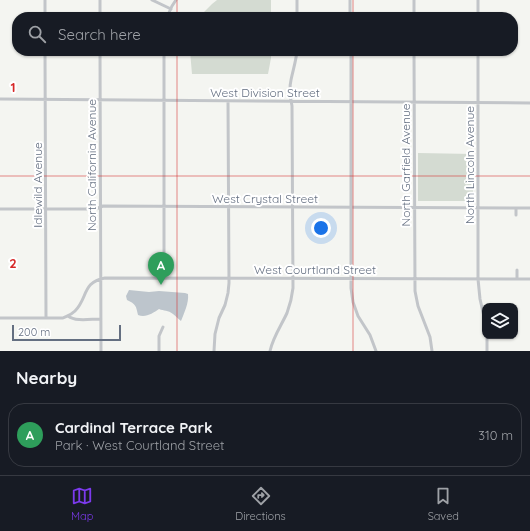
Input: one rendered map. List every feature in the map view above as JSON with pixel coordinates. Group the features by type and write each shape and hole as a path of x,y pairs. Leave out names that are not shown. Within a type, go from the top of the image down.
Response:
{"street":[{"path":"45,0 45,12"},
{"path":"100,0 100,12"},
{"path":"152,0 170,9"},
{"path":"169,12 176,0"},
{"path":"297,0 297,12"},
{"path":"350,0 350,12"},
{"path":"414,0 414,12"},
{"path":"478,0 478,12"},
{"name":"Idlewild Avenue","path":"45,56 46,318"},
{"name":"North California Avenue","path":"100,56 101,351"},
{"path":"164,56 164,277"},
{"path":"270,351 275,334 286,314 292,298 293,207 292,106 290,85 297,56"},
{"path":"350,56 352,295 358,316 370,335 376,351"},
{"name":"North Garfield Avenue","path":"414,56 414,208 416,299 430,337 432,351"},
{"name":"North Lincoln Avenue","path":"478,56 478,279 482,308"},
{"name":"West Division Street","path":"0,99 530,104"},
{"path":"214,351 215,334 228,294 229,278 228,101"},
{"name":"West Crystal Street","path":"0,208 96,209 103,206 530,208"},
{"path":"516,208 516,215"},
{"path":"517,270 517,279"},
{"name":"West Courtland Street","path":"100,278 164,277 530,280"},
{"path":"0,318 63,318 68,316 75,311 89,286 100,278"},
{"path":"68,316 71,318 80,319 100,319"},
{"path":"159,351 160,334 163,327"},
{"path":"487,339 487,351"}],"shaded area":[{"path":"217,0 271,0 271,12 204,12"},
{"path":"190,56 271,56 268,74 192,74"},
{"path":"418,153 473,154 473,201 418,201"},
{"path":"129,290 188,294 187,304 181,321 168,311 159,309 147,315 138,315 135,306 127,300 126,296"}],"place":[{"name":"Cardinal Terrace Park","path":"161,285"}]}
